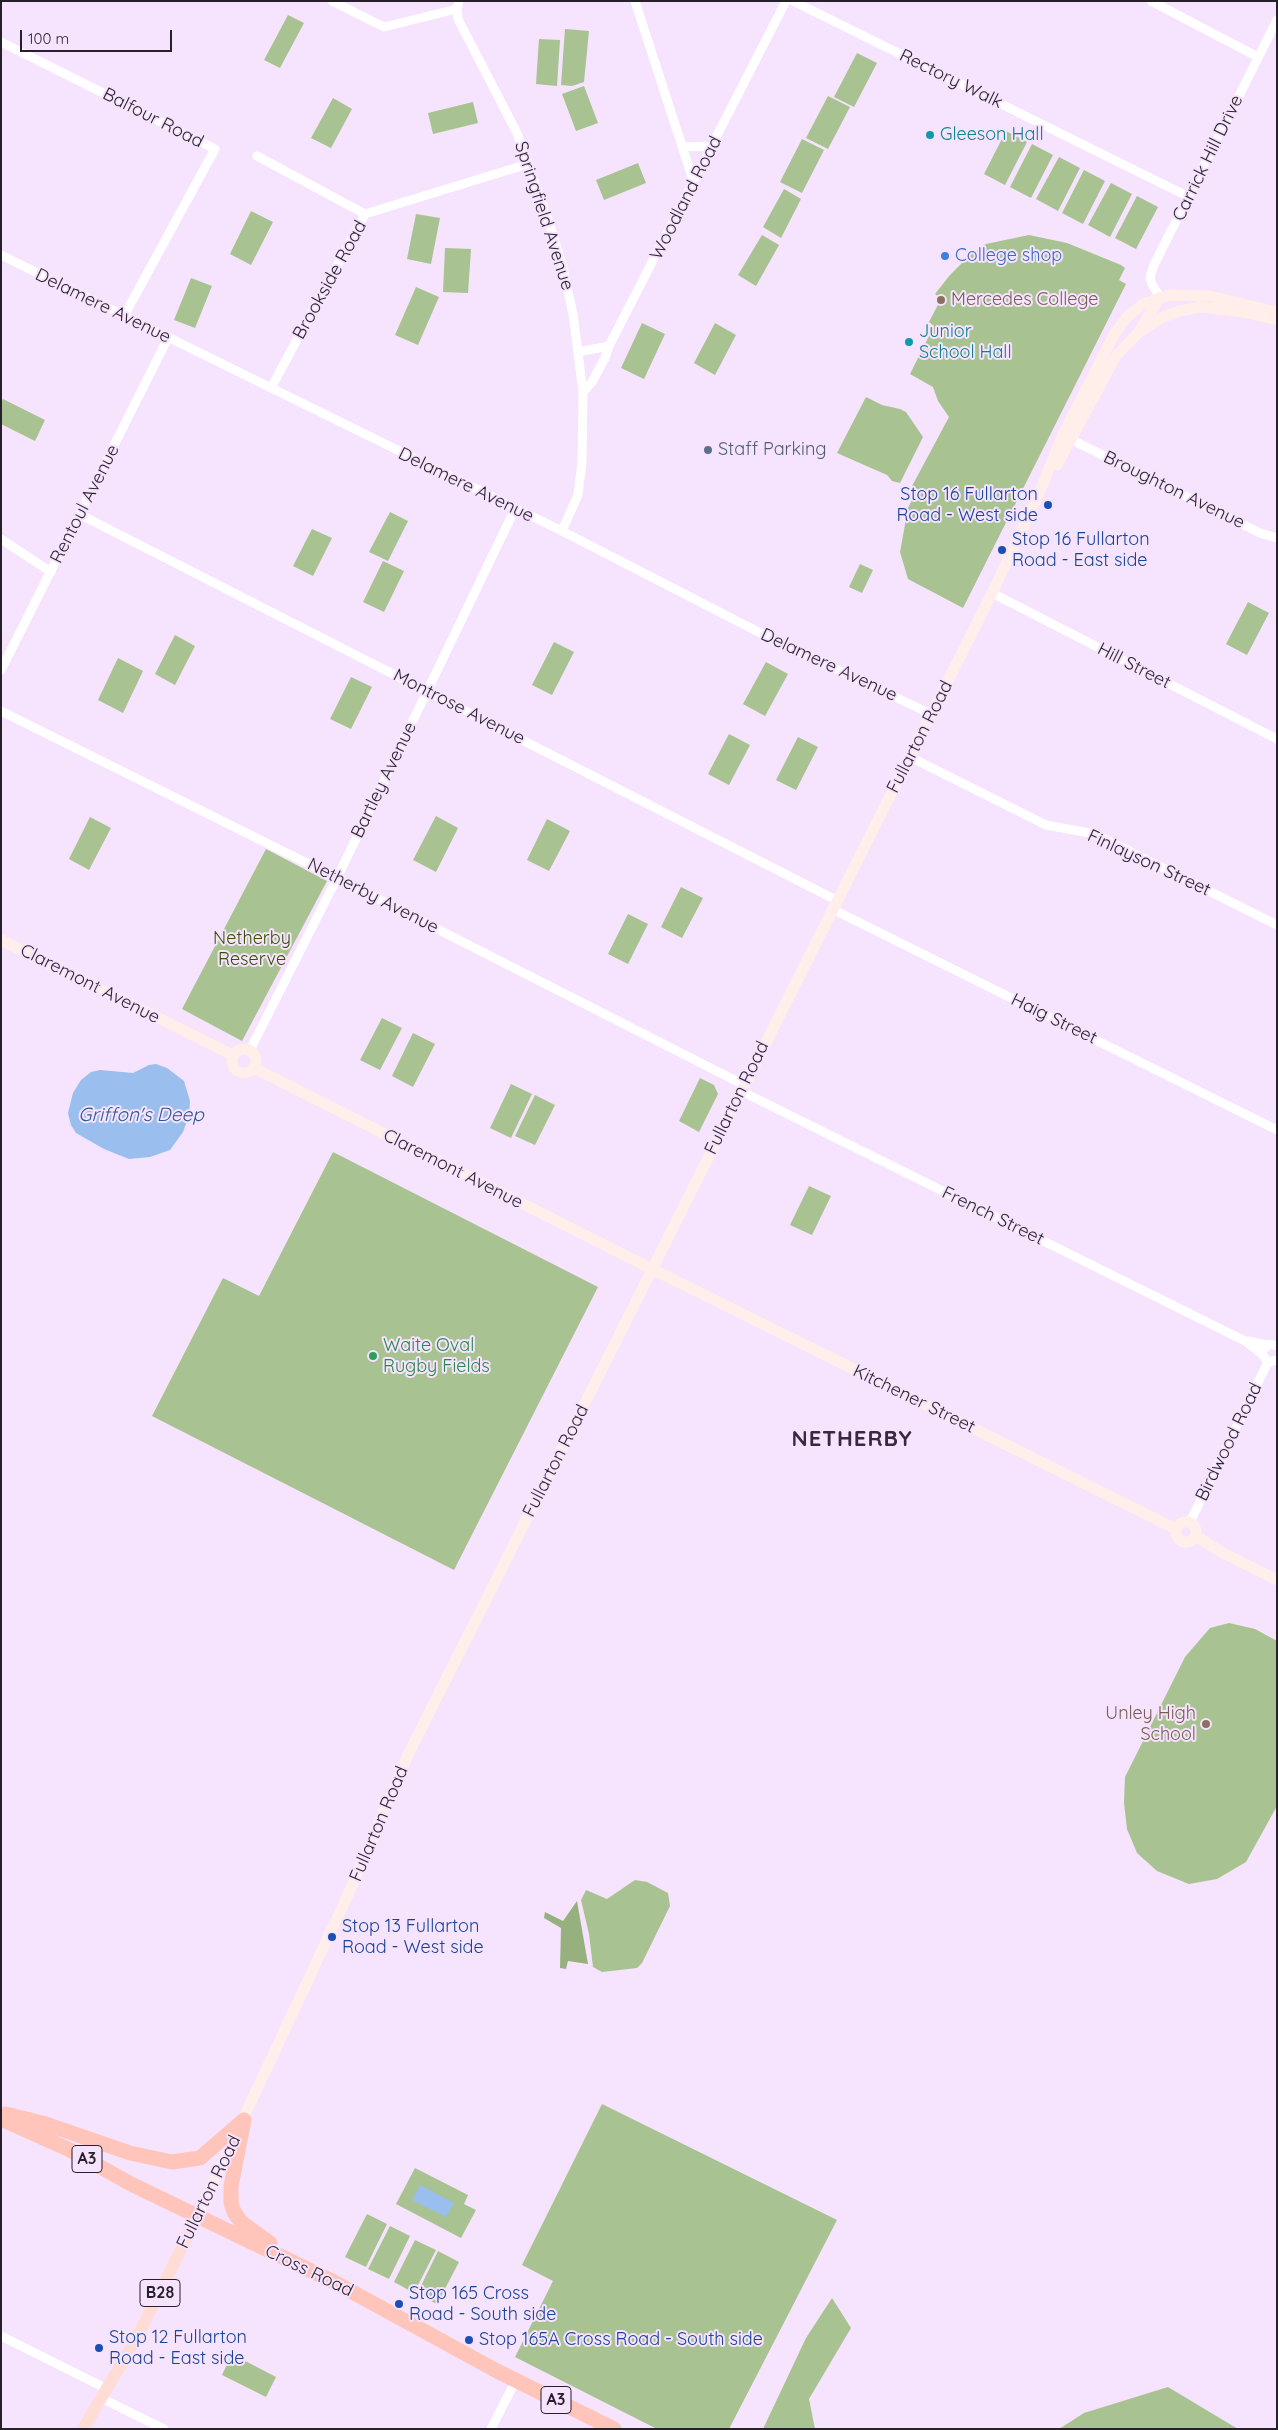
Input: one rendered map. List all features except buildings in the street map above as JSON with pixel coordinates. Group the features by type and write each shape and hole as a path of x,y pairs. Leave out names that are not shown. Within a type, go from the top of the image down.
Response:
{"highway":[{"path":"1,2113 46,2124 130,2153 172,2162 200,2158 244,2120"},
{"name":"Cross Road","path":"1,2120 70,2150 131,2184 334,2282 516,2380 614,2429"},
{"path":"244,2120 231,2186 234,2212 254,2233 334,2282"}],"main road":[{"name":"B28","path":"1160,297 1183,294 1209,296 1277,312"},
{"path":"1139,332 1160,297 1177,303 1201,307"},
{"name":"Fullarton Road","path":"83,2429 136,2339 197,2217 348,1895 408,1755 834,904 992,593 1038,496 1064,434 1114,335 1127,317 1144,304 1160,297"},
{"name":"B28","path":"1139,332 1168,315 1201,307 1243,312 1277,320"},
{"name":"Fullarton Road","path":"1038,496 1072,440 1116,356 1139,332"},
{"name":"Claremont Avenue","path":"1,940 233,1055"},
{"path":"242,1048 250,1050 256,1058 254,1068 248,1073 237,1071 232,1064 233,1055 242,1048"},
{"name":"Claremont Avenue","path":"254,1068 652,1269"},
{"name":"Kitchener Street","path":"652,1269 1176,1529"},
{"path":"1183,1522 1190,1522 1196,1527 1196,1536 1188,1542 1181,1541 1176,1535 1176,1529 1183,1522"},
{"path":"1196,1536 1222,1552 1277,1580"}],"street":[{"path":"332,1 384,27 458,5"},
{"path":"635,1 694,183"},
{"name":"Woodland Road","path":"583,392 592,382 605,358 609,346 786,1"},
{"name":"Rectory Walk","path":"793,1 1189,197"},
{"path":"1151,1 1258,57"},
{"name":"Springfield Avenue","path":"458,5 461,26 517,133 548,219 563,268 583,392 582,462 578,495 562,531"},
{"name":"Carrick Hill Drive","path":"1160,297 1152,284 1151,273 1277,20"},
{"name":"Balfour Road","path":"1,42 215,149 124,316"},
{"path":"682,147 712,146"},
{"path":"257,156 366,214"},
{"name":"Brookside Road","path":"271,388 366,214 528,164"},
{"name":"Delamere Avenue","path":"1,255 562,531 772,639 931,714"},
{"name":"Rentoul Avenue","path":"1,670 81,515 168,338"},
{"path":"578,352 609,346"},
{"name":"Broughton Avenue","path":"1072,440 1260,533 1277,538"},
{"name":"Bartley Avenue","path":"250,1050 337,878 516,510"},
{"name":"Montrose Avenue","path":"81,515 427,691 834,904"},
{"path":"1,539 51,572"},
{"name":"Hill Street","path":"992,593 1277,739"},
{"name":"Netherby Avenue","path":"1,710 337,878 742,1088"},
{"name":"Finlayson Street","path":"910,757 1046,825 1095,834 1277,925"},
{"name":"Haig Street","path":"834,904 1277,1130"},
{"name":"French Street","path":"742,1088 1245,1341 1274,1361"},
{"name":"French Street","path":"1245,1341 1273,1343"},
{"path":"1262,1354 1273,1343"},
{"name":"Birdwood Road","path":"1190,1522 1274,1361"},
{"path":"1,2336 104,2393 164,2429"},
{"path":"491,2429 516,2380"}],"green space":[{"path":"288,15 304,23 280,68 264,60"},
{"path":"565,29 589,31 584,82 572,86 561,85"},
{"path":"539,39 560,40 557,86 536,84"},
{"path":"857,53 877,63 854,107 834,97"},
{"path":"584,86 598,123 576,131 562,94"},
{"path":"828,96 850,107 828,149 806,138"},
{"path":"333,98 352,109 331,148 311,138"},
{"path":"473,102 478,123 433,134 428,113"},
{"path":"1006,131 1027,142 1005,185 984,174"},
{"path":"802,139 824,150 802,193 780,182"},
{"path":"1032,144 1053,155 1031,198 1010,187"},
{"path":"1059,157 1080,168 1058,211 1036,199"},
{"path":"638,163 646,183 604,200 596,180"},
{"path":"1084,170 1105,181 1083,224 1062,213"},
{"path":"1111,183 1132,194 1110,237 1088,225"},
{"path":"784,189 801,199 781,238 763,227"},
{"path":"1137,196 1158,207 1136,249 1115,238"},
{"path":"251,211 273,222 251,265 230,254"},
{"path":"416,214 440,218 431,264 407,259"},
{"path":"762,235 779,245 756,286 738,275"},
{"path":"1029,235 1067,243 1121,265 1125,268 1119,280 1126,284 963,608 908,579 900,552 908,508 913,498 910,496 913,489 911,488 949,417 938,401 933,387 910,374 934,326 929,322 941,299 935,294 950,275 969,256 986,244"},
{"path":"445,248 471,249 468,293 443,292"},
{"path":"191,278 212,286 195,328 174,320"},
{"path":"416,287 439,297 418,345 395,335"},
{"path":"642,323 665,334 644,379 621,368"},
{"path":"715,323 736,335 715,375 694,363"},
{"path":"866,397 882,405 906,412 923,437 900,483 892,481 887,475 837,453"},
{"path":"3,399 45,420 35,441 1,424 1,403"},
{"path":"390,512 408,521 388,561 369,552"},
{"path":"312,529 332,538 313,576 293,566"},
{"path":"383,561 404,571 384,612 363,602"},
{"path":"860,564 873,570 862,593 849,587"},
{"path":"1248,602 1269,613 1247,655 1226,644"},
{"path":"175,635 195,646 175,685 155,674"},
{"path":"554,642 574,652 552,695 532,685"},
{"path":"118,658 143,671 123,713 98,700"},
{"path":"766,662 788,674 765,716 743,704"},
{"path":"351,677 372,687 351,729 330,719"},
{"path":"729,734 750,745 729,785 708,774"},
{"path":"798,737 818,747 796,790 776,780"},
{"path":"436,816 458,828 436,872 413,860"},
{"path":"90,817 111,828 89,870 69,859"},
{"path":"547,819 570,831 549,871 527,860"},
{"name":"Netherby Reserve","path":"266,849 327,881 242,1041 182,1009"},
{"path":"681,887 703,898 682,938 661,927"},
{"path":"628,914 648,924 628,964 608,954"},
{"path":"382,1018 402,1028 380,1070 360,1060"},
{"path":"413,1033 435,1044 413,1087 392,1076"},
{"path":"700,1078 714,1085 718,1094 699,1132 679,1121"},
{"path":"511,1084 532,1094 511,1138 490,1128"},
{"path":"535,1095 555,1105 535,1145 515,1136"},
{"name":"Waite Oval Rugby Fields","path":"333,1152 598,1287 454,1570 152,1416 223,1278 259,1296"},
{"path":"809,1186 831,1196 812,1235 790,1225"},
{"name":"Unley High School","path":"1229,1623 1255,1629 1277,1641 1277,1806 1246,1862 1217,1879 1189,1884 1157,1871 1137,1853 1127,1829 1124,1803 1125,1777 1185,1657 1210,1628"},
{"path":"635,1880 647,1882 668,1893 670,1906 642,1963 637,1968 602,1972 593,1967 589,1934 581,1900 586,1890 607,1899"},
{"path":"577,1901 588,1964 568,1961 566,1969 560,1968 561,1928 544,1918 545,1912 563,1921"},
{"path":"602,2104 837,2220 729,2429 657,2429 515,2357 553,2281 522,2265"},
{"path":"415,2168 468,2195 464,2204 476,2210 461,2238 396,2204"},
{"path":"367,2214 387,2224 366,2267 345,2257"},
{"path":"390,2226 410,2236 389,2279 368,2269"},
{"path":"415,2240 436,2250 414,2293 394,2282"},
{"path":"438,2251 459,2262 437,2304 417,2294"},
{"path":"832,2298 851,2328 809,2399 815,2429 763,2429 806,2338"},
{"path":"232,2354 276,2377 266,2397 222,2375"},
{"path":"1168,2387 1238,2429 1059,2429 1084,2413"}],"water":[{"name":"Griffon's Deep","path":"156,1064 167,1068 184,1081 190,1101 189,1115 183,1132 170,1150 150,1157 129,1159 104,1149 76,1133 71,1125 68,1113 73,1093 81,1080 91,1072 100,1070 133,1073 149,1065"},
{"path":"420,2185 454,2203 446,2217 412,2200"}],"place":[{"name":"Gleeson Hall","path":"930,135"},
{"name":"College shop","path":"945,256"},
{"name":"Mercedes College","path":"941,300"},
{"name":"Junior School Hall","path":"909,342"},
{"name":"Staff Parking","path":"708,450"},
{"name":"Stop 16 Fullarton Road - West side","path":"1048,505"},
{"name":"Stop 16 Fullarton Road - East side","path":"1002,550"},
{"name":"Waite Oval Rugby Fields","path":"373,1356"},
{"name":"Unley High School","path":"1206,1724"},
{"name":"Stop 13 Fullarton Road - West side","path":"332,1937"},
{"name":"Stop 165 Cross Road - South side","path":"399,2304"},
{"name":"Stop 165A Cross Road - South side","path":"469,2340"},
{"name":"Stop 12 Fullarton Road - East side","path":"99,2348"}],"district":[{"name":"NETHERBY","path":"852,1439"}]}
